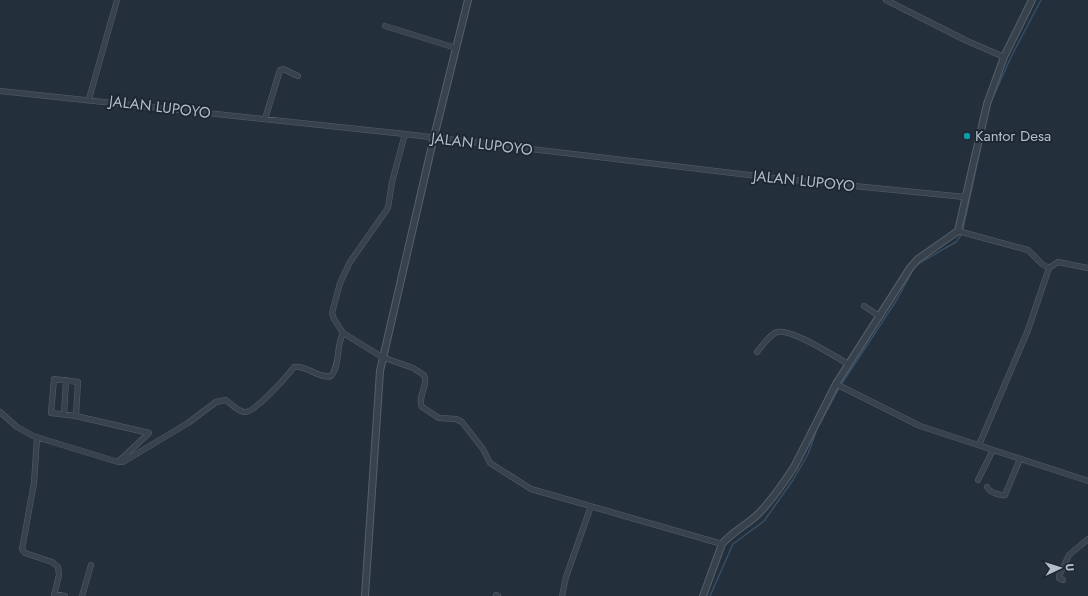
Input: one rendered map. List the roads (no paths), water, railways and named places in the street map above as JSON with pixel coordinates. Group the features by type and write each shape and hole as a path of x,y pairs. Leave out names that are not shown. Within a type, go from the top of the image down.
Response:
{"street":[{"path":"89,99 117,0"},
{"path":"365,596 378,384 382,357 468,0"},
{"path":"886,0 964,40 1004,57"},
{"path":"703,596 722,544 727,538 756,516 786,479 839,385 846,363 877,315 913,264 958,231 987,104 1004,57 1032,0"},
{"path":"385,26 456,48"},
{"path":"265,119 280,70 282,69 298,76"},
{"name":"JALAN LUPOYO","path":"0,91 89,99 406,134 433,141 964,200"},
{"path":"406,134 392,182 388,208 350,262 336,297 333,308 333,317 343,333 382,357 413,368 424,374 426,382 421,400 422,406 439,418 456,419 462,422 483,449 490,463 531,489 722,544"},
{"path":"958,231 1028,250 1042,264 1049,268"},
{"path":"978,444 1028,330 1049,268 1058,262 1088,268"},
{"path":"864,306 877,315"},
{"path":"757,352 774,334 781,332 795,334 846,363"},
{"path":"0,412 17,428 37,438 118,462 129,459 179,429 216,402 226,400 242,412 249,412 282,383 294,367 299,367 322,376 331,376 336,369 338,344 343,333"},
{"path":"76,416 78,382 54,379 51,413 76,416 149,433 118,462"},
{"path":"64,414 66,380"},
{"path":"839,385 920,426 1088,481"},
{"path":"37,438 34,483 22,549 25,553 57,566 59,575 54,595 65,596"},
{"path":"978,480 993,450"},
{"path":"986,487 1002,496 1005,495 1020,459"},
{"path":"562,596 566,577 591,506"},
{"path":"1063,580 1059,578 1059,576 1069,555 1088,539"},
{"path":"82,596 91,565"}],"waterway":[{"path":"989,106 1012,55 1041,0"},
{"path":"963,229 982,141"},
{"path":"916,265 956,242 961,235"},
{"path":"841,385 896,301 914,268"},
{"path":"710,596 733,544 764,521 793,480 808,454 817,429 839,388"}],"place":[{"name":"Kantor Desa","path":"967,136"}]}
